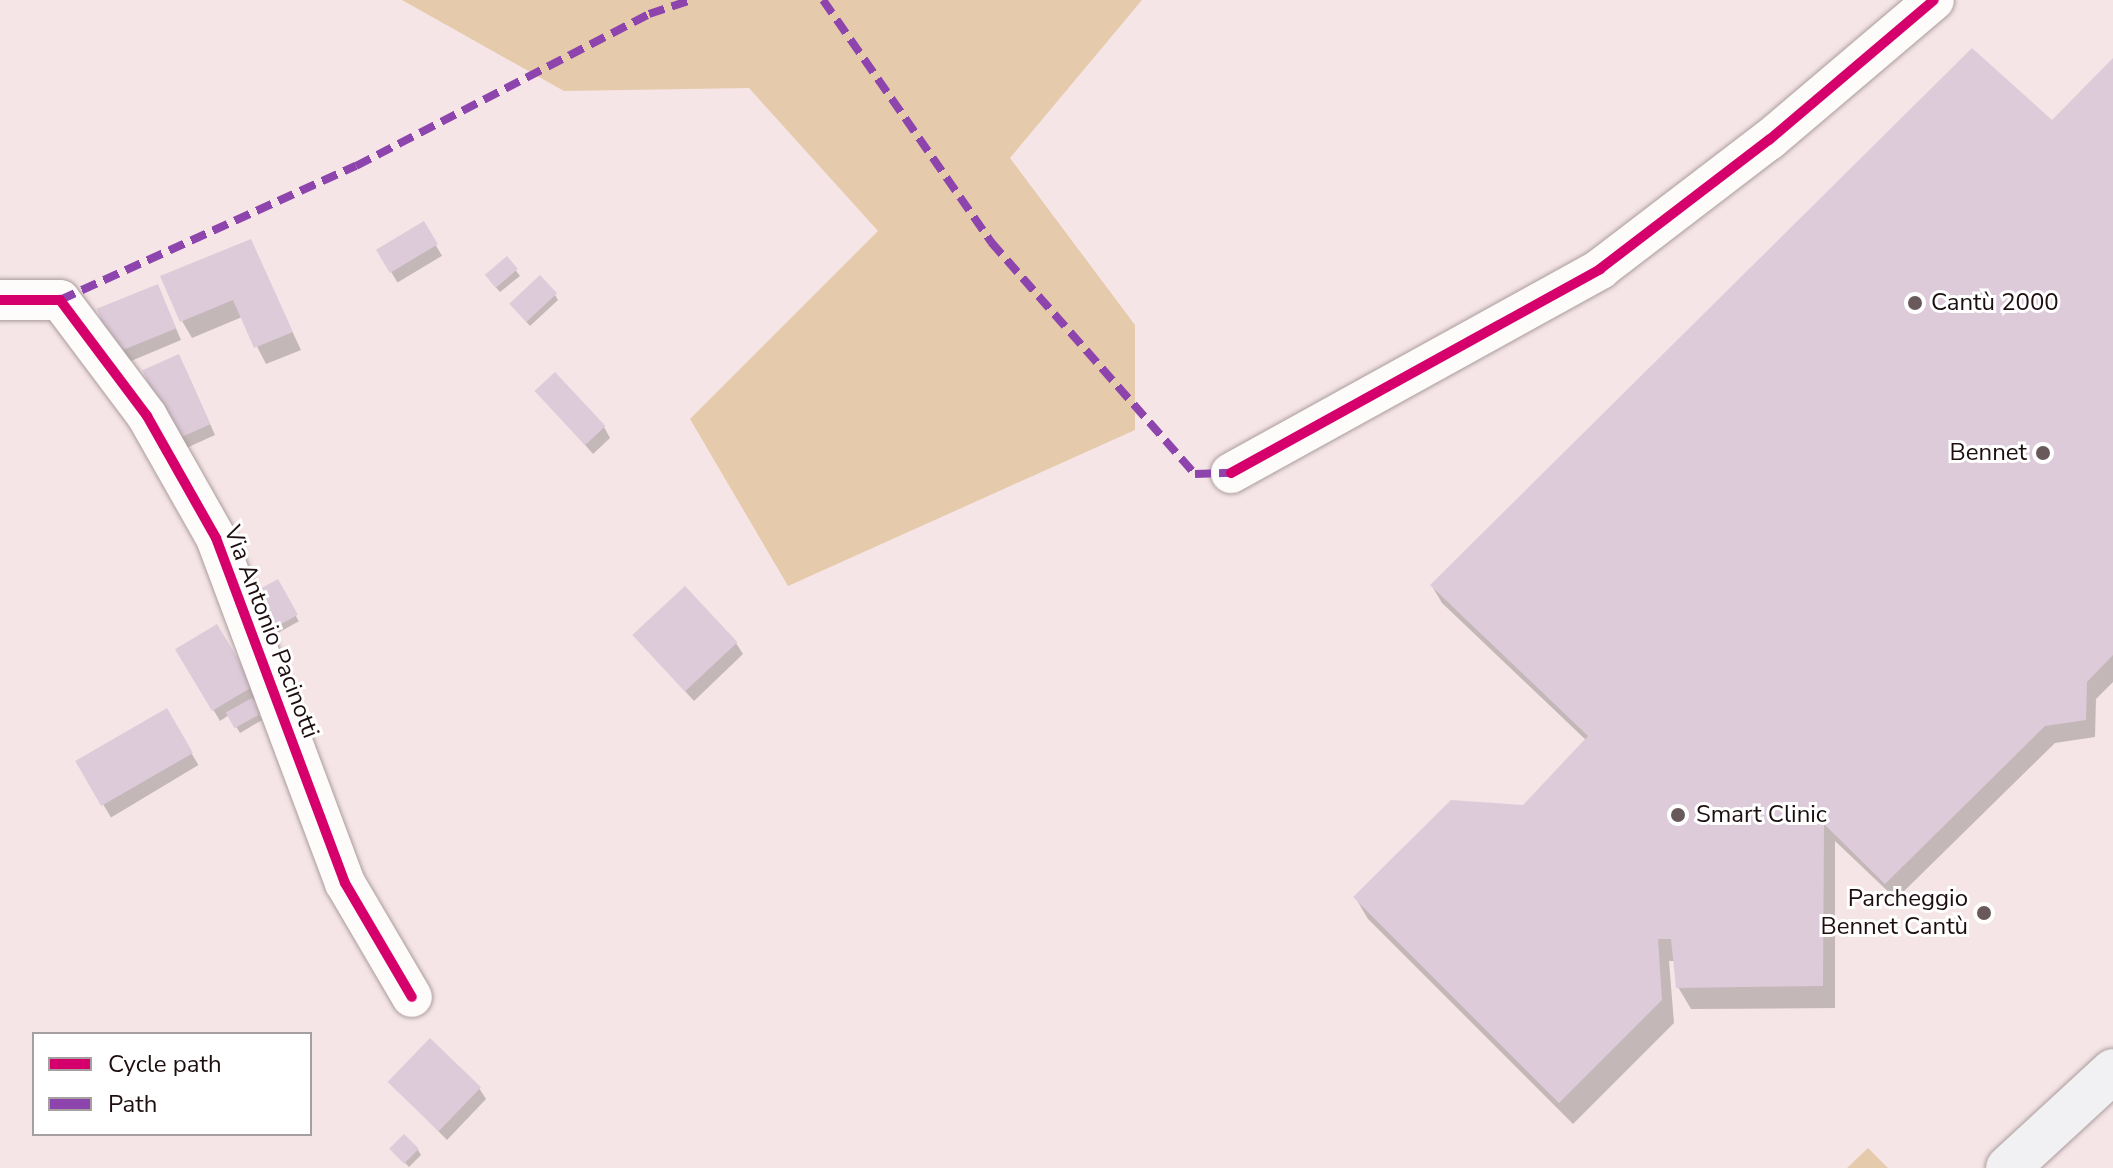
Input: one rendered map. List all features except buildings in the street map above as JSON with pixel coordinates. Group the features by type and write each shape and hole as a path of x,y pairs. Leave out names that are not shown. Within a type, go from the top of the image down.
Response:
{"main road":[{"path":"2008,1168 2113,1071"}],"street":[{"path":"1231,473 1600,269 1769,140 1934,0"},
{"name":"Via Antonio Pacinotti","path":"0,300 60,300 147,416 216,538 345,883 412,997"}],"shaded area":[{"path":"402,0 1142,0 1010,158 1135,325 1135,430 788,586 690,419 878,231 749,88 564,91"},
{"path":"1868,1148 1888,1168 1847,1168"}],"marked path":[{"path":"60,300 356,166 649,14 691,0"},
{"path":"823,0 991,242 1195,474 1231,473"}],"cycle path":[{"path":"1231,473 1600,269 1769,140 1934,0"},
{"path":"0,300 60,300 147,416 216,538 345,883 412,997"}],"place":[{"name":"Cantù 2000","path":"1915,303"},
{"name":"Bennet","path":"2043,453"},
{"name":"Smart Clinic","path":"1678,815"},
{"name":"Parcheggio Bennet Cantù","path":"1984,913"}]}
